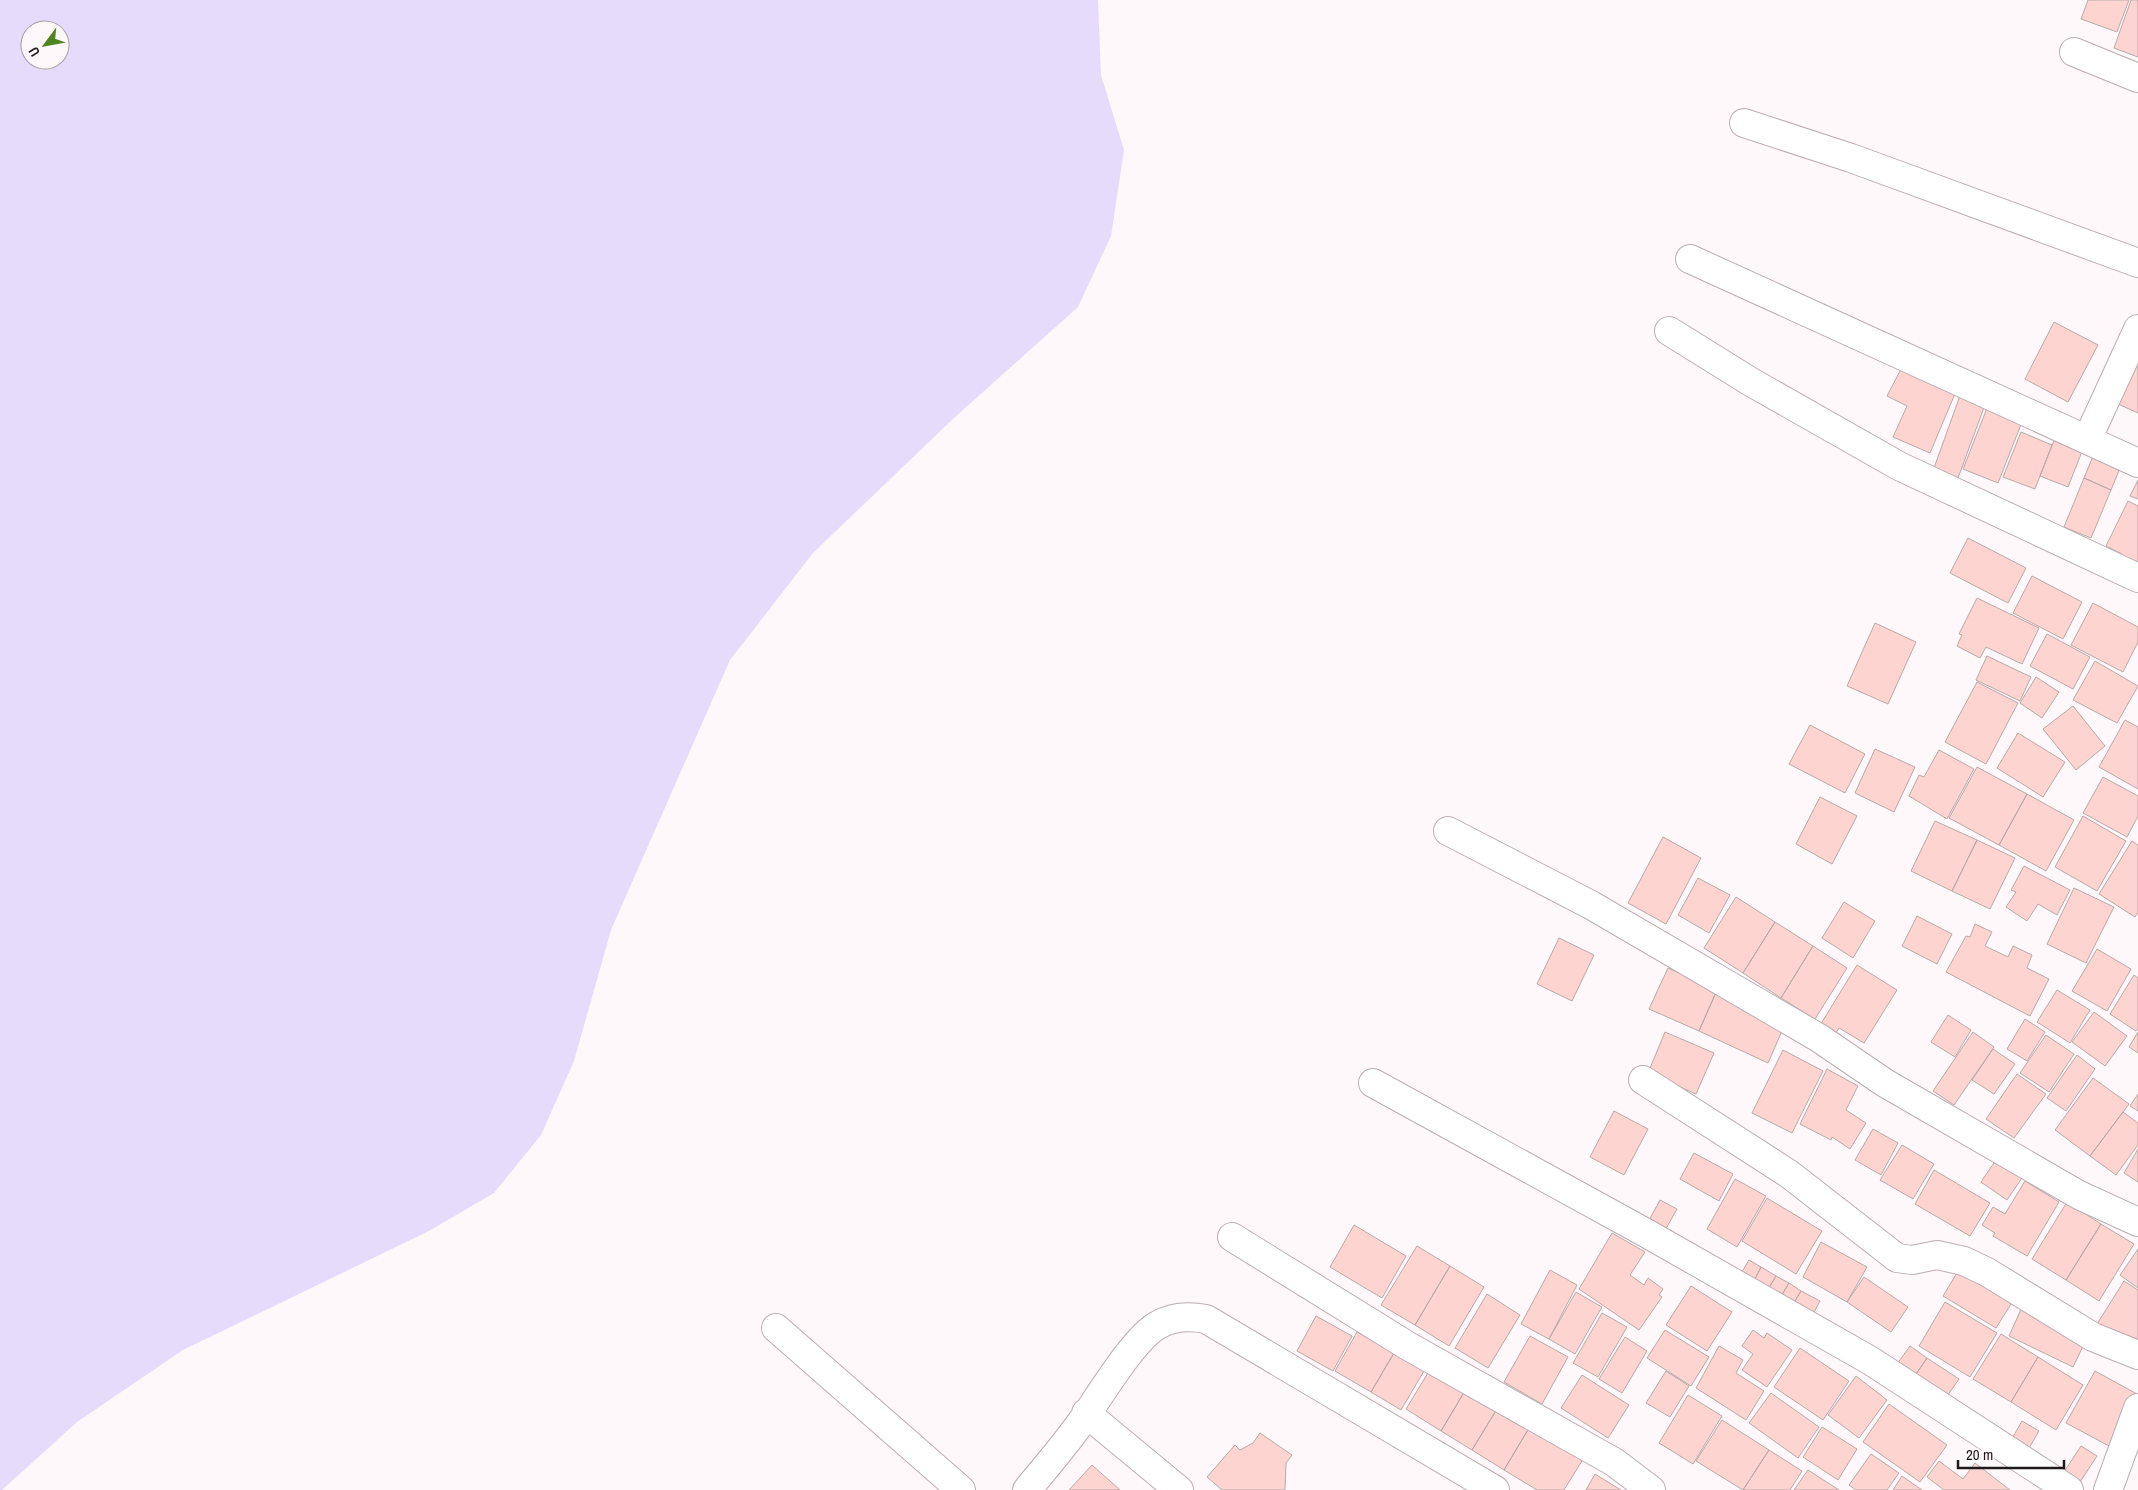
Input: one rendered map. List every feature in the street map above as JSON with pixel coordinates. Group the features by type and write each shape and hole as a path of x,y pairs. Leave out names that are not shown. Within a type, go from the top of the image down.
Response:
{"street":[{"path":"2074,52 2138,78"},
{"path":"1744,123 1851,158 2138,264"},
{"path":"1690,259 2138,463"},
{"path":"2087,440 2138,329"},
{"path":"1669,331 1751,382 1899,466 2138,578"},
{"path":"1448,831 1591,905 1819,1038 1893,1088 2079,1195 2138,1222"},
{"path":"1643,1080 1788,1174 1898,1258 1912,1260 1937,1255 1964,1261 1987,1272 2093,1337 2138,1355"},
{"path":"1373,1083 1646,1233 1871,1361 2069,1490"},
{"path":"1232,1237 1408,1346 1614,1462 1651,1490"},
{"path":"1026,1490 1081,1422 1143,1337 1158,1325 1178,1317 1206,1318 1495,1490"},
{"path":"776,1328 961,1490"},
{"path":"2108,1490 2138,1408"},
{"path":"1086,1413 1179,1490"}],"shaded area":[{"path":"0,0 1098,0 1101,75 1124,150 1111,236 1078,307 954,418 813,553 730,660 611,930 574,1061 541,1135 494,1193 429,1231 183,1350 77,1422 0,1490"}],"building":[{"path":"2088,0 2129,0 2117,32 2081,19"},
{"path":"2131,0 2138,0 2138,57 2114,48"},
{"path":"2054,322 2098,345 2068,402 2025,379"},
{"path":"2138,362 2138,413 2118,404"},
{"path":"1901,369 1957,389 1930,453 1893,437 1907,406 1887,396"},
{"path":"1961,393 1986,402 1958,478 1934,468"},
{"path":"1989,403 2024,417 1998,483 1963,469"},
{"path":"2021,432 2052,445 2035,489 2003,477"},
{"path":"2055,438 2083,449 2068,487 2040,476"},
{"path":"2096,449 2123,461 2111,490 2084,478"},
{"path":"2084,478 2111,490 2091,538 2064,527"},
{"path":"2138,480 2138,499 2130,496"},
{"path":"2128,501 2138,506 2138,567 2118,562 2122,554 2106,546"},
{"path":"1968,538 2026,568 2008,603 1950,573"},
{"path":"2032,576 2082,602 2063,639 2013,613"},
{"path":"1977,598 2039,628 2022,664 1986,647 1980,658 1957,646 1962,635 1959,634"},
{"path":"2093,603 2138,627 2138,642 2123,672 2071,645"},
{"path":"1875,623 1916,642 1888,704 1847,686"},
{"path":"2047,634 2090,657 2073,689 2030,666"},
{"path":"1987,656 2031,677 2020,701 1976,680"},
{"path":"2095,661 2138,686 2117,723 2073,700"},
{"path":"2036,677 2059,692 2042,718 2020,703"},
{"path":"1977,682 2018,703 1986,764 1945,742"},
{"path":"2073,706 2105,746 2076,770 2043,729"},
{"path":"2125,720 2138,727 2138,789 2099,767"},
{"path":"1810,725 1865,754 1845,793 1789,764"},
{"path":"2018,733 2065,762 2043,797 1997,768"},
{"path":"1875,749 1915,767 1894,812 1855,793"},
{"path":"1939,750 1974,769 1947,819 1909,796 1919,775 1924,777"},
{"path":"1977,767 2027,794 1999,845 1949,818"},
{"path":"2103,777 2138,796 2138,816 2127,837 2083,813"},
{"path":"2027,794 2074,820 2046,871 1999,845"},
{"path":"1820,797 1857,816 1832,864 1796,844"},
{"path":"2083,816 2126,841 2097,891 2055,867"},
{"path":"1935,821 1977,840 1952,891 1911,871"},
{"path":"1663,837 1701,858 1666,924 1628,903"},
{"path":"1977,840 2015,858 1990,909 1952,891"},
{"path":"2132,841 2138,845 2138,912 2135,917 2099,894"},
{"path":"2024,866 2070,890 2057,915 2038,904 2027,921 2006,907 2016,892 2011,890"},
{"path":"1698,878 1730,895 1709,933 1678,915"},
{"path":"2074,888 2114,907 2086,963 2047,944"},
{"path":"1736,897 1775,922 1743,973 1704,948"},
{"path":"1844,902 1875,921 1853,958 1822,938"},
{"path":"1917,916 1952,934 1937,964 1902,946"},
{"path":"1775,922 1813,946 1781,998 1743,973"},
{"path":"1975,924 1992,932 1985,946 2008,957 2013,946 2032,955 2027,968 2049,979 2030,1016 1946,972 1966,936 1970,937"},
{"path":"1559,938 1594,955 1572,1001 1537,984"},
{"path":"1813,946 1847,968 1815,1019 1781,998"},
{"path":"2097,949 2131,969 2107,1011 2072,991"},
{"path":"1857,965 1897,990 1864,1043 1839,1028 1834,1036 1819,1027"},
{"path":"1668,968 1717,990 1699,1031 1649,1009"},
{"path":"2134,975 2138,978 2138,1029 2136,1031 2110,1014"},
{"path":"1717,990 1786,1022 1768,1063 1699,1031"},
{"path":"2057,990 2090,1010 2070,1043 2037,1022"},
{"path":"2094,1012 2127,1036 2105,1066 2072,1042"},
{"path":"1948,1015 1971,1030 1955,1057 1931,1042"},
{"path":"2025,1019 2045,1032 2027,1061 2007,1049"},
{"path":"1665,1032 1714,1053 1696,1094 1648,1073"},
{"path":"1973,1032 1994,1047 1954,1105 1933,1091"},
{"path":"2138,1032 2138,1053 2129,1047"},
{"path":"2046,1035 2074,1054 2049,1092 2020,1073"},
{"path":"1993,1049 2015,1064 1994,1094 1972,1080"},
{"path":"1783,1050 1823,1071 1792,1133 1752,1113"},
{"path":"2077,1055 2095,1069 2066,1111 2047,1098"},
{"path":"1827,1069 1858,1086 1846,1110 1866,1123 1850,1149 1832,1137 1831,1140 1800,1124"},
{"path":"2017,1074 2046,1094 2014,1138 1986,1119"},
{"path":"2093,1078 2129,1104 2090,1156 2055,1130"},
{"path":"2138,1094 2138,1111 2130,1106"},
{"path":"1614,1111 1648,1129 1624,1175 1590,1157"},
{"path":"2123,1112 2138,1123 2138,1145 2116,1175 2090,1156"},
{"path":"1873,1129 1898,1143 1881,1175 1855,1160"},
{"path":"1902,1145 1934,1164 1913,1199 1880,1180"},
{"path":"2138,1149 2138,1182 2124,1173"},
{"path":"2002,1151 2028,1169 2007,1200 1981,1182"},
{"path":"1694,1153 1733,1174 1719,1201 1680,1179"},
{"path":"1934,1170 1990,1203 1970,1236 1915,1204"},
{"path":"1735,1179 1766,1196 1737,1247 1707,1229"},
{"path":"2025,1181 2059,1202 2027,1256 1993,1236 1995,1233 1982,1225 1993,1207 2005,1214"},
{"path":"1767,1198 1822,1231 1796,1274 1742,1241"},
{"path":"1660,1200 1677,1209 1663,1234 1647,1224"},
{"path":"2067,1202 2101,1224 2066,1280 2032,1259"},
{"path":"2101,1224 2134,1244 2099,1301 2066,1280"},
{"path":"1354,1225 1406,1256 1382,1298 1330,1267"},
{"path":"1612,1233 1645,1252 1630,1275 1644,1285 1648,1278 1663,1289 1659,1295 1662,1297 1639,1330 1579,1289"},
{"path":"1821,1242 1867,1267 1847,1302 1803,1277"},
{"path":"1417,1246 1450,1266 1415,1325 1381,1305"},
{"path":"2138,1249 2138,1288 2120,1275"},
{"path":"1749,1260 1761,1267 1753,1283 1740,1275"},
{"path":"1963,1263 2016,1296 1996,1328 1943,1296"},
{"path":"1450,1266 1484,1287 1449,1346 1415,1325"},
{"path":"1761,1267 1776,1276 1767,1291 1753,1283"},
{"path":"1550,1270 1577,1285 1549,1339 1521,1324"},
{"path":"1776,1276 1789,1283 1780,1298 1767,1291"},
{"path":"1864,1277 1908,1307 1891,1332 1847,1302"},
{"path":"2124,1281 2138,1290 2138,1351 2097,1324"},
{"path":"1789,1283 1801,1291 1792,1306 1780,1298"},
{"path":"1691,1286 1732,1312 1707,1351 1666,1325"},
{"path":"1801,1291 1820,1301 1811,1318 1792,1306"},
{"path":"1576,1292 1602,1307 1575,1354 1549,1339"},
{"path":"1487,1294 1520,1315 1488,1368 1455,1348"},
{"path":"1945,1302 1997,1333 1970,1377 1919,1346"},
{"path":"2022,1307 2087,1338 2073,1367 2009,1336"},
{"path":"1602,1313 1627,1327 1598,1377 1573,1363"},
{"path":"1316,1316 1352,1336 1333,1371 1297,1351"},
{"path":"1665,1330 1709,1357 1691,1386 1647,1358"},
{"path":"1753,1330 1764,1338 1767,1333 1792,1350 1767,1387 1742,1370 1753,1354 1742,1346"},
{"path":"1357,1332 1394,1353 1371,1392 1335,1371"},
{"path":"2001,1334 2038,1357 2011,1402 1973,1379"},
{"path":"1530,1336 1568,1357 1542,1404 1504,1382"},
{"path":"1625,1337 1647,1351 1622,1393 1599,1379"},
{"path":"1719,1346 1743,1360 1736,1373 1764,1391 1746,1420 1696,1388"},
{"path":"1910,1346 1927,1358 1912,1380 1894,1368"},
{"path":"1800,1348 1849,1381 1823,1420 1774,1387"},
{"path":"1394,1353 1424,1371 1401,1410 1371,1392"},
{"path":"2038,1357 2083,1385 2056,1430 2011,1402"},
{"path":"1927,1358 1959,1379 1943,1402 1912,1380"},
{"path":"1434,1363 1469,1384 1441,1431 1406,1409"},
{"path":"1666,1371 1689,1386 1670,1417 1646,1403"},
{"path":"2095,1371 2137,1394 2109,1446 2066,1423"},
{"path":"1582,1375 1629,1405 1608,1438 1561,1408"},
{"path":"1856,1376 1887,1400 1859,1438 1828,1415"},
{"path":"1469,1384 1500,1404 1472,1450 1441,1431"},
{"path":"1771,1393 1819,1427 1798,1458 1749,1423"},
{"path":"1688,1395 1722,1416 1693,1464 1659,1443"},
{"path":"1500,1404 1532,1423 1504,1470 1472,1450"},
{"path":"1889,1404 1947,1445 1920,1482 1863,1442"},
{"path":"1722,1420 1769,1450 1743,1490 1696,1461"},
{"path":"2022,1421 2039,1431 2026,1453 2010,1442"},
{"path":"1532,1423 1585,1456 1564,1490 1537,1490 1504,1470"},
{"path":"1822,1427 1857,1449 1838,1480 1803,1457"},
{"path":"1260,1433 1292,1455 1286,1463 1285,1490 1222,1490 1207,1477 1235,1445 1240,1450 1253,1443"},
{"path":"2081,1446 2097,1456 2080,1482 2064,1472"},
{"path":"1769,1450 1802,1471 1790,1490 1743,1490"},
{"path":"1871,1454 1899,1473 1887,1490 1856,1490 1849,1485"},
{"path":"1939,1461 1963,1479 1975,1463 2010,1490 1944,1490 1927,1477"},
{"path":"1092,1465 1120,1490 1069,1490"},
{"path":"1808,1470 1839,1490 1794,1490"},
{"path":"1595,1474 1621,1490 1586,1490"},
{"path":"1902,1476 1922,1490 1893,1490"}]}
